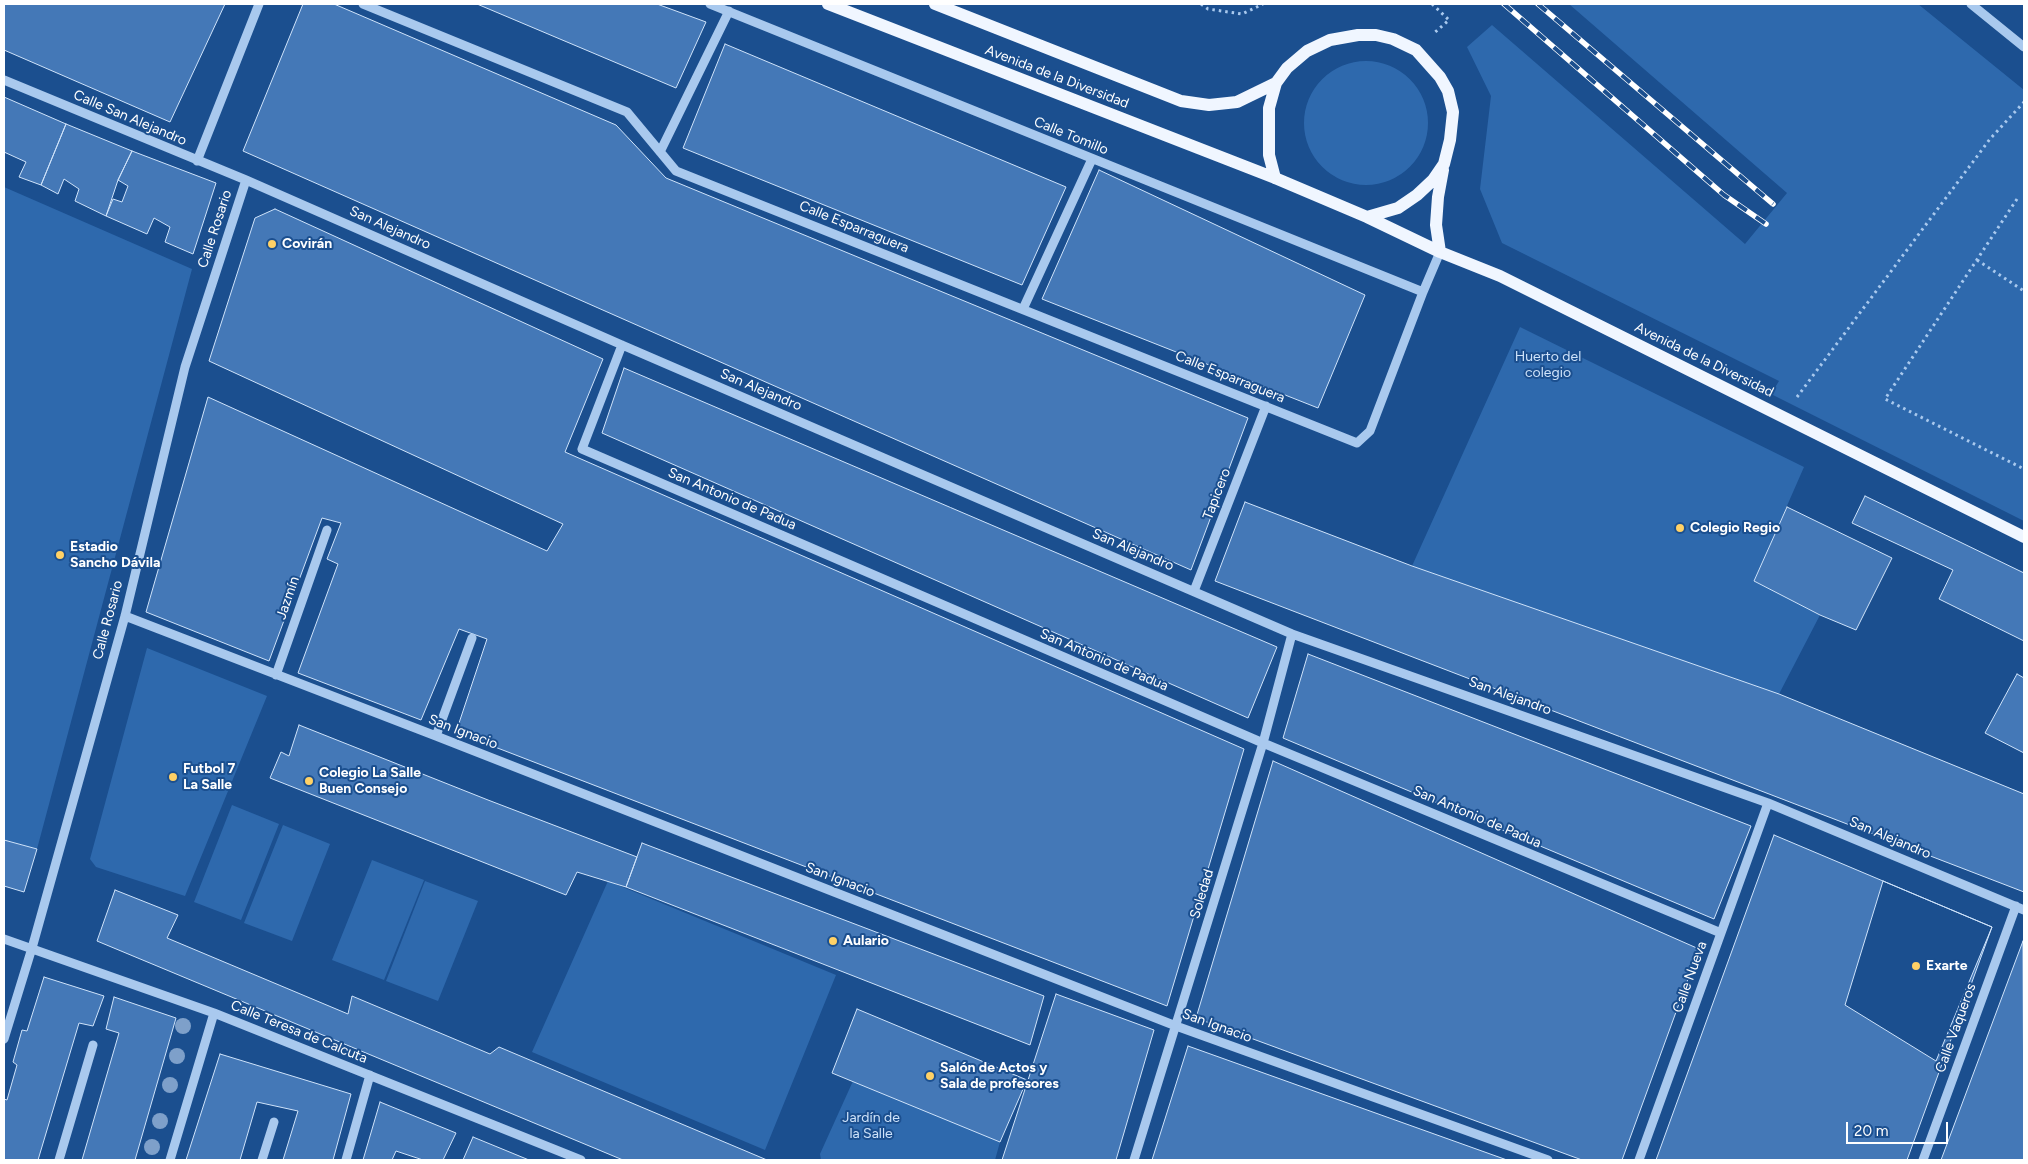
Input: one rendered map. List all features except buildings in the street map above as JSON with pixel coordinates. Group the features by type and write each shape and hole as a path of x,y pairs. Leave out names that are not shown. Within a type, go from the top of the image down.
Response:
{"main road":[{"name":"Avenida de la Diversidad","path":"828,4 1275,178 1367,217 1440,252 1500,276 2024,537"},
{"name":"Avenida de la Diversidad","path":"935,4 1181,101 1209,105 1237,102 1276,83"},
{"name":"Avenida de la Diversidad","path":"1275,178 1269,155 1269,108 1276,83 1287,68 1307,51 1330,40 1358,35 1376,35 1393,39 1416,50 1440,77 1448,91 1453,112 1450,140 1444,164 1433,180 1417,195 1398,208 1367,217"},
{"path":"1440,252 1436,226 1438,198 1444,164"}],"street":[{"path":"197,161 259,4"},
{"name":"Calle Esparraguera","path":"364,4 627,112 676,171 1358,443 1370,431 1423,292"},
{"name":"Calle Tomillo","path":"710,4 1423,292"},
{"path":"1970,4 2024,47"},
{"path":"660,152 729,11"},
{"name":"Calle San Alejandro","path":"4,80 246,180"},
{"path":"1023,309 1092,159"},
{"name":"San Alejandro","path":"246,180 622,345 1292,634 1768,803 2020,908"},
{"name":"Calle Rosario","path":"4,1039 32,948 125,616 185,367 246,180"},
{"path":"1423,292 1440,252"},
{"name":"San Antonio de Padua","path":"622,345 582,449 1263,743 1720,933"},
{"name":"Tapicero","path":"1194,591 1266,406"},
{"name":"Jazmín","path":"276,675 327,530"},
{"name":"San Ignacio","path":"125,616 1176,1026 1548,1160"},
{"name":"Soledad","path":"1134,1160 1263,743 1292,634"},
{"path":"436,736 472,638"},
{"name":"Calle Nueva","path":"1639,1160 1768,803"},
{"name":"Calle Vaqueros","path":"1923,1160 2020,908"},
{"name":"Calle Teresa de Calcuta","path":"4,939 214,1013 581,1160"},
{"path":"170,1160 214,1013"},
{"path":"59,1160 93,1045"},
{"path":"346,1160 370,1075"},
{"path":"262,1160 274,1122"}],"path":[{"path":"1201,4 1208,8 1242,14 1263,4"},
{"path":"1416,50 1449,20 1432,4"},
{"path":"1784,416 1990,139 2024,102"},
{"path":"2017,199 1885,399 2024,469"},
{"path":"1977,260 2024,291"}],"green space":[{"path":"1569,4 1918,4 2024,90 2024,521 1771,394 1779,381 1502,243 1480,189 1491,96 1467,47 1492,25 1745,244 1787,193"},
{"path":"1366,61 1390,66 1401,71 1410,79 1418,88 1423,99 1428,123 1423,147 1418,158 1410,167 1401,175 1390,180 1366,185 1342,180 1331,175 1322,167 1314,158 1309,147 1304,123 1309,99 1314,88 1322,79 1331,71 1342,66"},
{"name":"Estadio Sancho Dávila","path":"4,187 192,269 37,849 4,840"},
{"name":"Colegio Regio","path":"1520,327 1804,467 1754,581 1820,615 1779,694 1412,566"},
{"name":"Futbol 7 La Salle","path":"147,648 267,696 185,896 96,867 90,859"},
{"path":"232,805 279,824 241,920 194,902"},
{"path":"283,825 330,844 292,941 244,923"},
{"path":"372,860 424,880 384,980 332,960"},
{"path":"425,881 478,901 438,1001 386,981"},
{"path":"608,881 836,975 765,1150 532,1052"},
{"name":"Jardín de la Salle","path":"853,1081 1000,1142 995,1160 821,1160 820,1154"}],"railway":[{"path":"1504,4 1724,195 1766,224"},
{"path":"1538,4 1773,204"}],"place":[{"name":"Covirán","path":"272,244"},
{"name":"Colegio Regio","path":"1680,528"},
{"name":"Estadio Sancho Dávila","path":"60,555"},
{"name":"Futbol 7 La Salle","path":"173,777"},
{"name":"Colegio La Salle Buen Consejo","path":"309,781"},
{"name":"Aulario","path":"833,941"},
{"name":"Exarte","path":"1916,966"},
{"name":"Salón de Actos y Sala de profesores","path":"930,1076"}],"park label":[{"name":"Huerto del colegio","path":"1548,366"}]}
